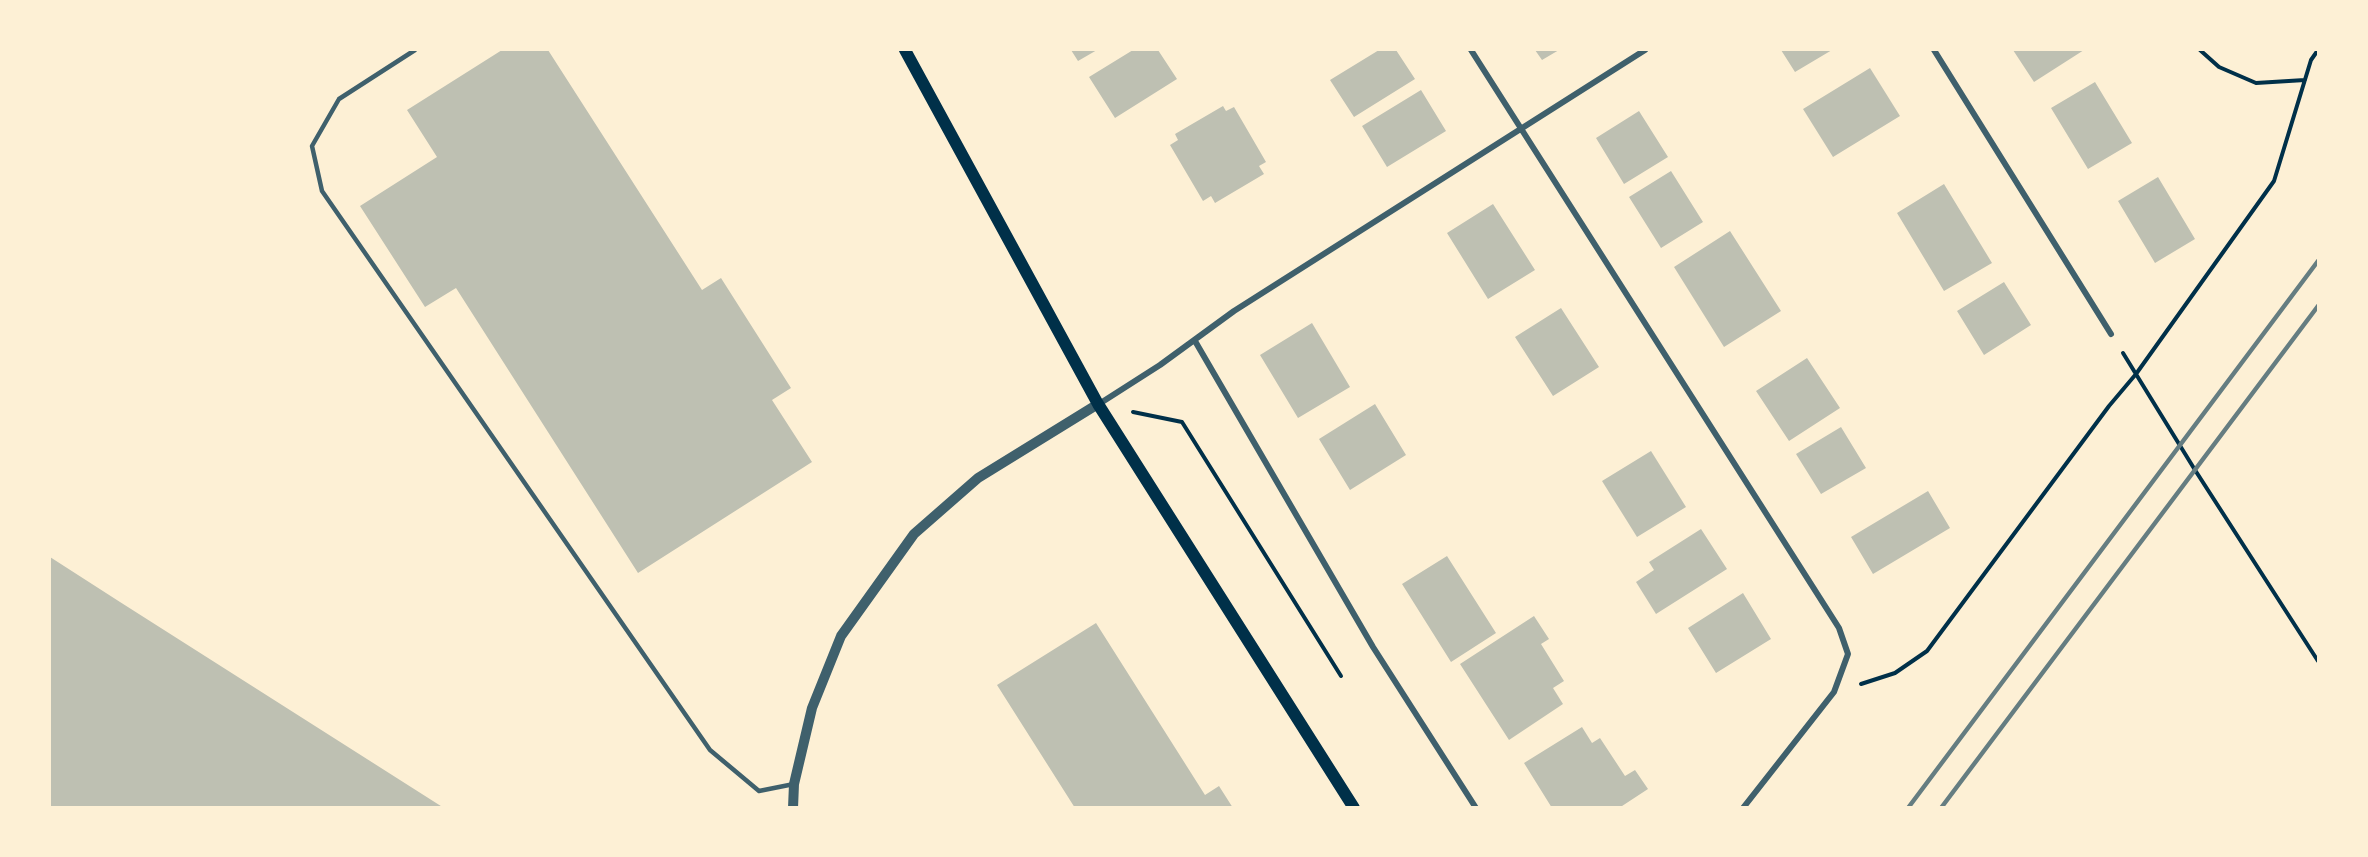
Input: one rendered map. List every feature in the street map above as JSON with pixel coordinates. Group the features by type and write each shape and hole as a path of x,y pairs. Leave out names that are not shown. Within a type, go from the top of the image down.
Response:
{"main road":[{"path":"905,50 1098,404 1354,807"}],"street":[{"path":"1471,50 1839,628 1848,654 1834,692 1743,807"},
{"path":"793,807 794,784 812,708 841,636 915,534 978,478 1160,365 1234,311 1645,50"},
{"path":"1934,50 2111,333"},
{"path":"1195,340 1373,647 1476,807"}],"lane":[{"path":"415,50 339,99 312,146 322,191 710,750 759,791 794,784"}],"path":[{"path":"2200,50 2219,67 2256,83 2305,80"},
{"path":"1834,692 1895,673 1927,651 2109,406 2136,374 2274,181 2311,60 2319,50"},
{"path":"2111,333 2319,661"},
{"path":"1098,404 1182,422 1341,676"}],"building":[{"path":"502,50 548,50 702,290 721,278 791,388 772,400 812,462 638,573 456,288 425,307 360,206 437,157 407,110"},
{"path":"1071,50 1097,50 1078,61"},
{"path":"1133,50 1158,50 1177,79 1115,118 1089,77"},
{"path":"1379,50 1396,50 1415,79 1354,117 1330,80"},
{"path":"1535,50 1559,50 1542,60"},
{"path":"1781,50 1832,50 1795,72"},
{"path":"2013,50 2084,50 2034,82"},
{"path":"1870,68 1900,116 1833,157 1803,109"},
{"path":"2095,82 2132,143 2088,169 2051,108"},
{"path":"1421,90 1446,131 1387,167 1362,126"},
{"path":"1223,106 1226,111 1234,107 1266,162 1259,166 1264,174 1215,203 1211,196 1203,201 1170,145 1178,140 1175,134"},
{"path":"1639,111 1668,157 1624,184 1596,138"},
{"path":"1671,171 1703,222 1661,248 1629,197"},
{"path":"2158,177 2195,239 2155,263 2118,201"},
{"path":"1944,184 1992,263 1944,291 1897,213"},
{"path":"1493,204 1535,270 1488,299 1447,233"},
{"path":"1730,231 1781,311 1724,347 1674,267"},
{"path":"2004,282 2031,325 1984,355 1957,311"},
{"path":"1561,308 1599,367 1553,396 1515,337"},
{"path":"1312,323 1350,387 1298,418 1260,355"},
{"path":"1807,358 1840,408 1789,441 1756,391"},
{"path":"1375,404 1406,455 1350,490 1319,439"},
{"path":"1841,427 1866,468 1821,494 1796,454"},
{"path":"1651,451 1686,507 1637,537 1602,481"},
{"path":"1928,491 1950,528 1873,574 1851,537"},
{"path":"1701,529 1727,569 1656,614 1636,582 1654,570 1649,562"},
{"path":"1447,556 1496,633 1451,662 1402,584"},
{"path":"50,557 120,602 444,808 50,808"},
{"path":"1743,593 1771,639 1716,673 1688,628"},
{"path":"1534,616 1549,639 1541,644 1564,681 1553,688 1563,704 1509,740 1460,664"},
{"path":"1096,623 1205,795 1219,786 1233,808 1075,808 997,685"},
{"path":"1582,727 1592,743 1600,738 1625,776 1635,770 1648,789 1619,808 1552,808 1524,763"}],"railway":[{"path":"1908,808 2318,261"},
{"path":"1941,808 2318,306"}]}
